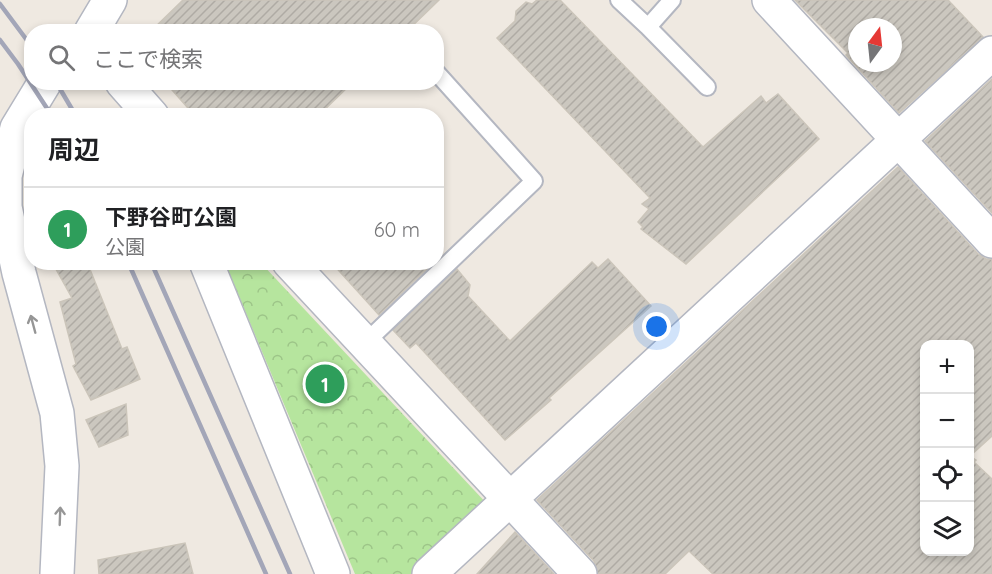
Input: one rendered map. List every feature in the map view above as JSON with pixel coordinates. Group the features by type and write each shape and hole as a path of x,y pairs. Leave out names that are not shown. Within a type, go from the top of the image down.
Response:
{"street":[{"path":"96,24 110,0"},
{"path":"770,0 992,241"},
{"path":"429,574 992,53"},
{"path":"29,108 40,90"},
{"path":"129,90 145,108"},
{"path":"24,116 17,128 5,176 3,208 57,413 62,466 57,574"},
{"path":"209,270 333,574"},
{"path":"297,270 580,574"}],"lane":[{"path":"619,0 707,87"},
{"path":"648,27 672,0"},
{"path":"444,81 534,181 444,267"},
{"path":"365,343 441,270"}],"green space":[{"path":"228,270 268,270 489,506 417,574 355,574"}],"building":[{"path":"183,0 439,0 414,24 158,24"},
{"path":"537,0 560,0 703,147 761,96 766,103 778,94 819,139 686,264 641,229 643,227 638,222 649,209 642,204 650,198 497,38 515,21 516,11 526,2 532,4"},
{"path":"795,0 948,0 983,37 899,113 862,72 902,72 902,18 848,18 848,53"},
{"path":"992,79 992,213 925,141"},
{"path":"172,90 345,90 326,108 188,108"},
{"path":"898,167 978,254 986,259 992,259 992,436 974,452 974,340 920,340 920,556 974,556 974,462 992,479 992,574 713,574 689,551 665,574 598,574 594,561 537,500"},
{"path":"608,259 651,306 505,440 416,343 410,348 393,330 457,269 470,285 468,296 510,341 592,262 598,268"},
{"path":"56,270 90,270 122,349 127,347 140,379 91,400 73,366 76,364 60,302 72,298"},
{"path":"338,270 426,270 379,315"},
{"path":"126,404 128,435 99,447 86,420"},
{"path":"515,532 554,574 477,574"},
{"path":"185,543 193,574 99,574 98,560"}],"railway":[{"path":"0,4 24,36"},
{"path":"0,40 24,73"},
{"path":"35,90 47,108"},
{"path":"61,90 71,108"},
{"path":"132,270 266,574"},
{"path":"155,270 290,574"}],"place":[{"name":"下野谷町公園","path":"325,384"}]}
